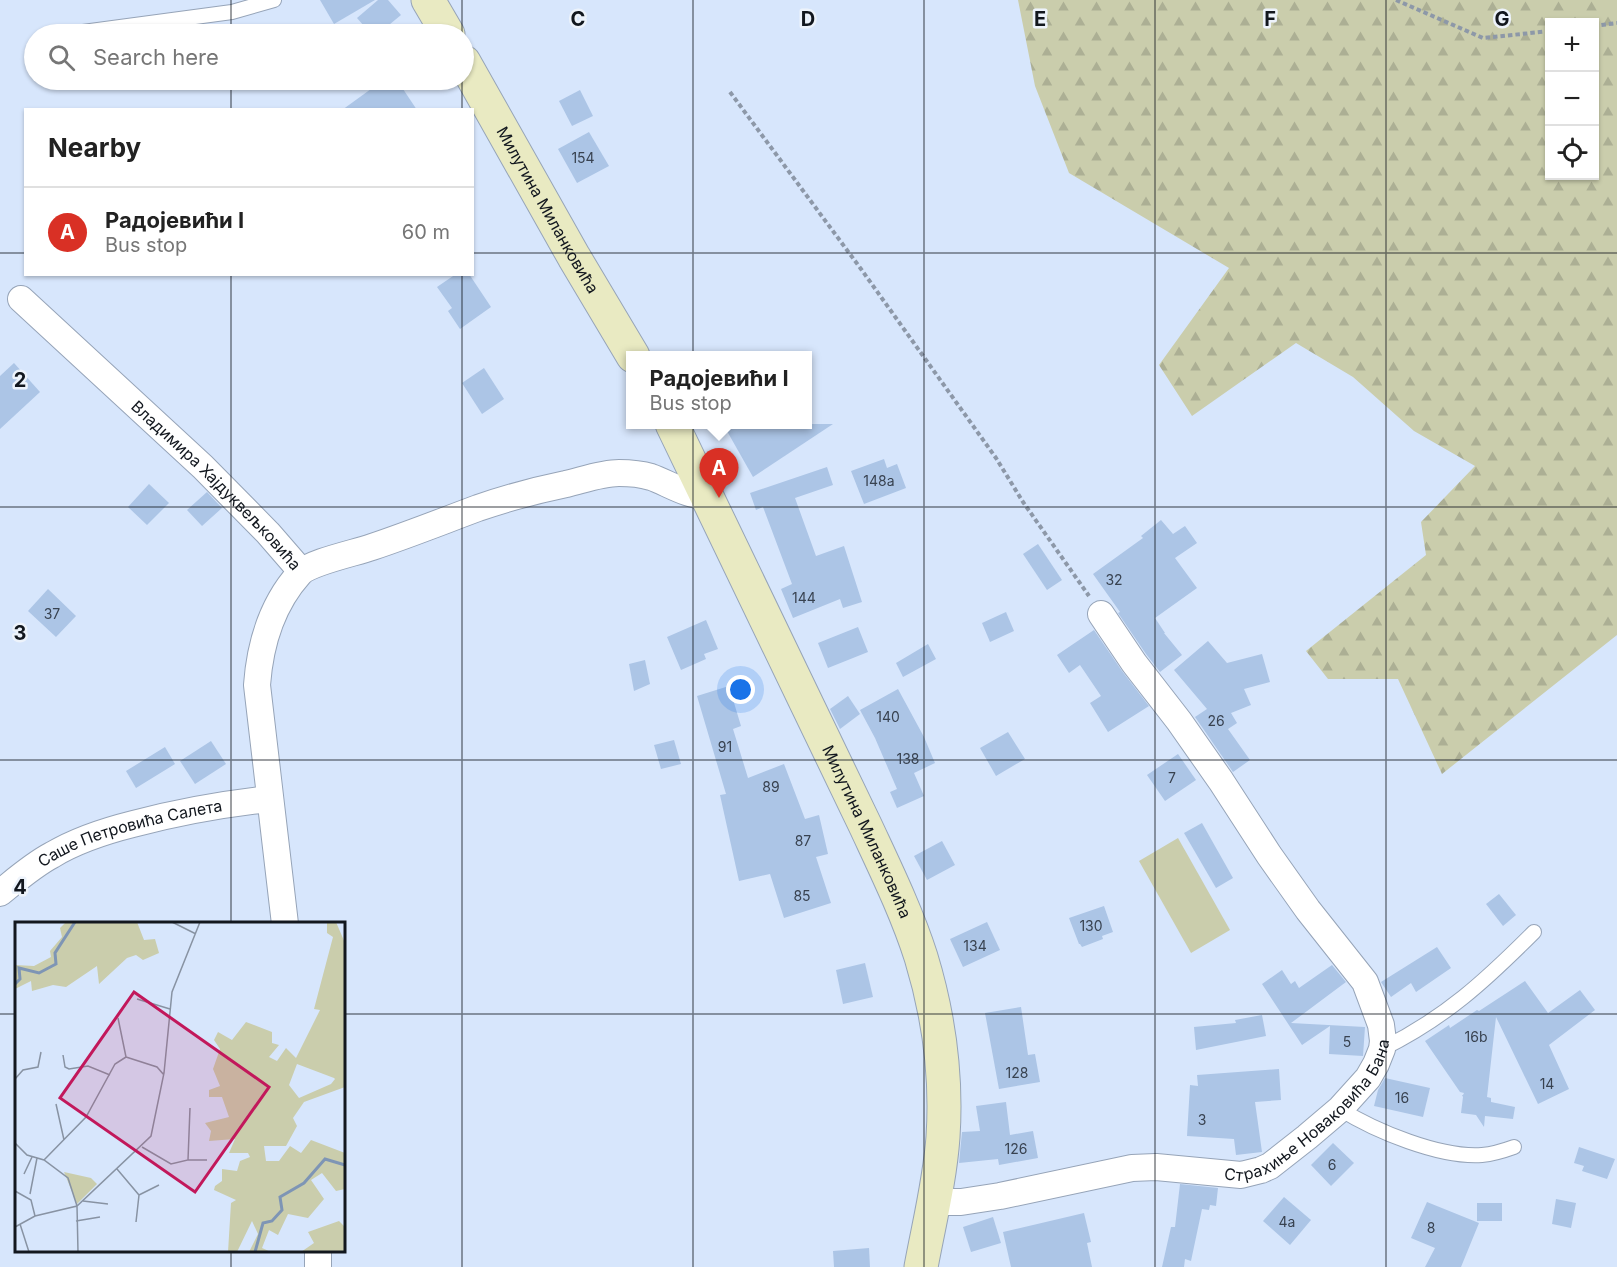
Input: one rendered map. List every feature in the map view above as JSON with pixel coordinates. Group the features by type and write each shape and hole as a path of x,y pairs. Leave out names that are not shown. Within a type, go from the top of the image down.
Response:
{"main road":[{"path":"428,0 442,24"},
{"name":"Милутина Миланковића","path":"474,80 630,351"},
{"name":"Милутина Миланковића","path":"674,429 866,827 921,956 935,1009 944,1080 943,1138 921,1267"}],"street":[{"name":"Владимира Хајдуквељковића","path":"21,299 203,467 268,533 301,571 283,596 267,629 256,685 285,922"},
{"path":"301,571 321,562 374,547 480,507 546,488 611,473 648,477 692,494 706,495"},
{"name":"Страхиње Новаковића Бана","path":"933,1199 961,1202 1142,1167 1229,1175 1252,1173 1270,1166 1340,1110 1368,1078 1382,1049 1381,1025 1365,982 1308,910 1215,772 1134,663 1101,614"},
{"name":"Саше Петровића Салета","path":"0,893 51,855 81,840 153,818 212,806 269,799"}],"lane":[{"path":"143,24 232,12 274,0"},
{"path":"1382,1049 1426,1025 1462,999 1497,969 1534,932"},
{"path":"1340,1110 1385,1132 1447,1152 1483,1155 1514,1147"}],"path":[{"path":"1396,0 1483,38 1545,32"},
{"path":"1599,25 1617,23"},
{"path":"730,92 861,269 996,458 1023,502 1101,614"}],"green space":[{"path":"1018,0 1617,0 1617,635 1442,774 1398,679 1328,679 1306,651 1426,555 1421,522 1475,466 1414,431 1353,377 1296,343 1192,416 1159,365 1229,268 1069,173 1035,86"},
{"path":"1178,838 1230,930 1191,953 1139,861"}],"building":[{"path":"320,0 375,0 334,24"},
{"path":"378,0 388,0 401,15 390,24 362,24 357,18"},
{"path":"370,90 404,90 416,108 345,108"},
{"path":"580,90 593,116 572,126 559,101"},
{"path":"589,132 609,166 577,183 558,149"},
{"path":"453,276 470,276 491,307 460,329 448,311 452,308 437,287"},
{"path":"14,363 40,392 0,429 0,376"},
{"path":"484,368 504,399 482,414 462,383"},
{"path":"812,424 833,424 753,477 726,429 812,429"},
{"path":"884,459 887,468 897,464 906,488 864,504 851,471"},
{"path":"827,467 833,485 795,498 816,556 844,546 862,602 843,608 840,599 793,618 781,589 792,584 763,507 756,510 750,493"},
{"path":"149,484 169,503 147,525 128,507"},
{"path":"207,492 222,508 202,526 187,510"},
{"path":"1161,520 1173,534 1185,526 1197,543 1175,558 1197,588 1155,618 1182,655 1160,672 1093,574 1143,538 1141,536"},
{"path":"1038,544 1062,580 1047,590 1023,554"},
{"path":"48,589 76,616 56,637 28,611"},
{"path":"1006,612 1014,631 990,642 982,623"},
{"path":"706,620 718,649 704,654 706,659 681,670 667,637"},
{"path":"858,627 868,652 828,668 818,643"},
{"path":"1094,630 1149,706 1108,732 1090,703 1101,696 1080,665 1069,673 1057,655"},
{"path":"1208,641 1227,663 1262,654 1270,682 1244,689 1251,705 1231,713 1237,723 1228,729 1250,760 1233,772 1195,717 1207,709 1174,670"},
{"path":"928,644 936,659 903,677 896,663"},
{"path":"645,660 650,684 634,691 629,664"},
{"path":"729,686 741,726 733,729 748,778 784,764 805,819 819,815 828,854 816,857 831,903 784,918 770,874 739,881 720,795 726,794 697,696"},
{"path":"898,689 935,763 914,773 924,796 897,808 890,792 897,789 860,710"},
{"path":"848,696 860,714 840,729 830,709"},
{"path":"1008,732 1025,759 996,776 980,748"},
{"path":"674,740 681,764 661,769 654,745"},
{"path":"211,741 226,764 195,784 180,761"},
{"path":"165,747 175,764 136,788 126,771"},
{"path":"1178,754 1196,780 1165,801 1147,775"},
{"path":"1202,823 1233,878 1216,888 1184,833"},
{"path":"942,841 955,865 927,880 914,856"},
{"path":"1499,894 1516,915 1503,926 1486,904"},
{"path":"1104,906 1113,932 1102,936 1103,939 1082,947 1069,918"},
{"path":"987,922 1000,950 963,967 950,939"},
{"path":"1437,947 1451,968 1416,992 1411,983 1391,997 1381,982"},
{"path":"865,963 873,997 843,1004 836,970"},
{"path":"1332,965 1346,982 1291,1023 1365,1027 1363,1056 1329,1054 1330,1026 1302,1045 1262,984 1282,970 1291,984 1295,981 1299,988"},
{"path":"1525,981 1548,1013 1580,990 1595,1010 1549,1045 1569,1089 1538,1104 1496,1017 1487,1097 1491,1098 1491,1102 1515,1107 1513,1119 1485,1116 1484,1127 1476,1115 1461,1113 1464,1093 1460,1092 1425,1041 1449,1025 1450,1028 1477,1010 1479,1011"},
{"path":"1021,1007 1028,1055 1035,1054 1040,1082 999,1089 985,1013"},
{"path":"1262,1015 1266,1036 1196,1050 1194,1027 1236,1023 1235,1020"},
{"path":"1279,1069 1281,1100 1255,1102 1262,1152 1236,1155 1234,1139 1187,1136 1190,1085 1198,1086 1197,1075"},
{"path":"1385,1078 1430,1088 1423,1117 1374,1106 1378,1090"},
{"path":"1006,1102 1010,1135 1033,1131 1038,1158 999,1165 998,1159 959,1163 962,1132 980,1131 976,1106"},
{"path":"1333,1143 1354,1163 1331,1186 1311,1165"},
{"path":"1579,1147 1615,1159 1607,1179 1582,1171 1584,1166 1574,1163"},
{"path":"1180,1184 1218,1188 1216,1206 1210,1205 1209,1210 1202,1209 1191,1261 1185,1259 1184,1267 1162,1267 1171,1227 1175,1227"},
{"path":"1284,1197 1311,1220 1290,1245 1263,1221"},
{"path":"1556,1199 1576,1203 1571,1228 1552,1224"},
{"path":"1427,1202 1479,1223 1461,1267 1425,1267 1435,1248 1411,1238"},
{"path":"1477,1203 1502,1203 1502,1221 1477,1221"},
{"path":"1084,1213 1091,1242 1087,1243 1092,1267 1011,1267 1003,1232"},
{"path":"993,1217 1001,1243 971,1252 963,1227"},
{"path":"869,1248 870,1267 834,1267 833,1251"}],"place":[{"name":"Радојевићи I","path":"719,498"}]}
